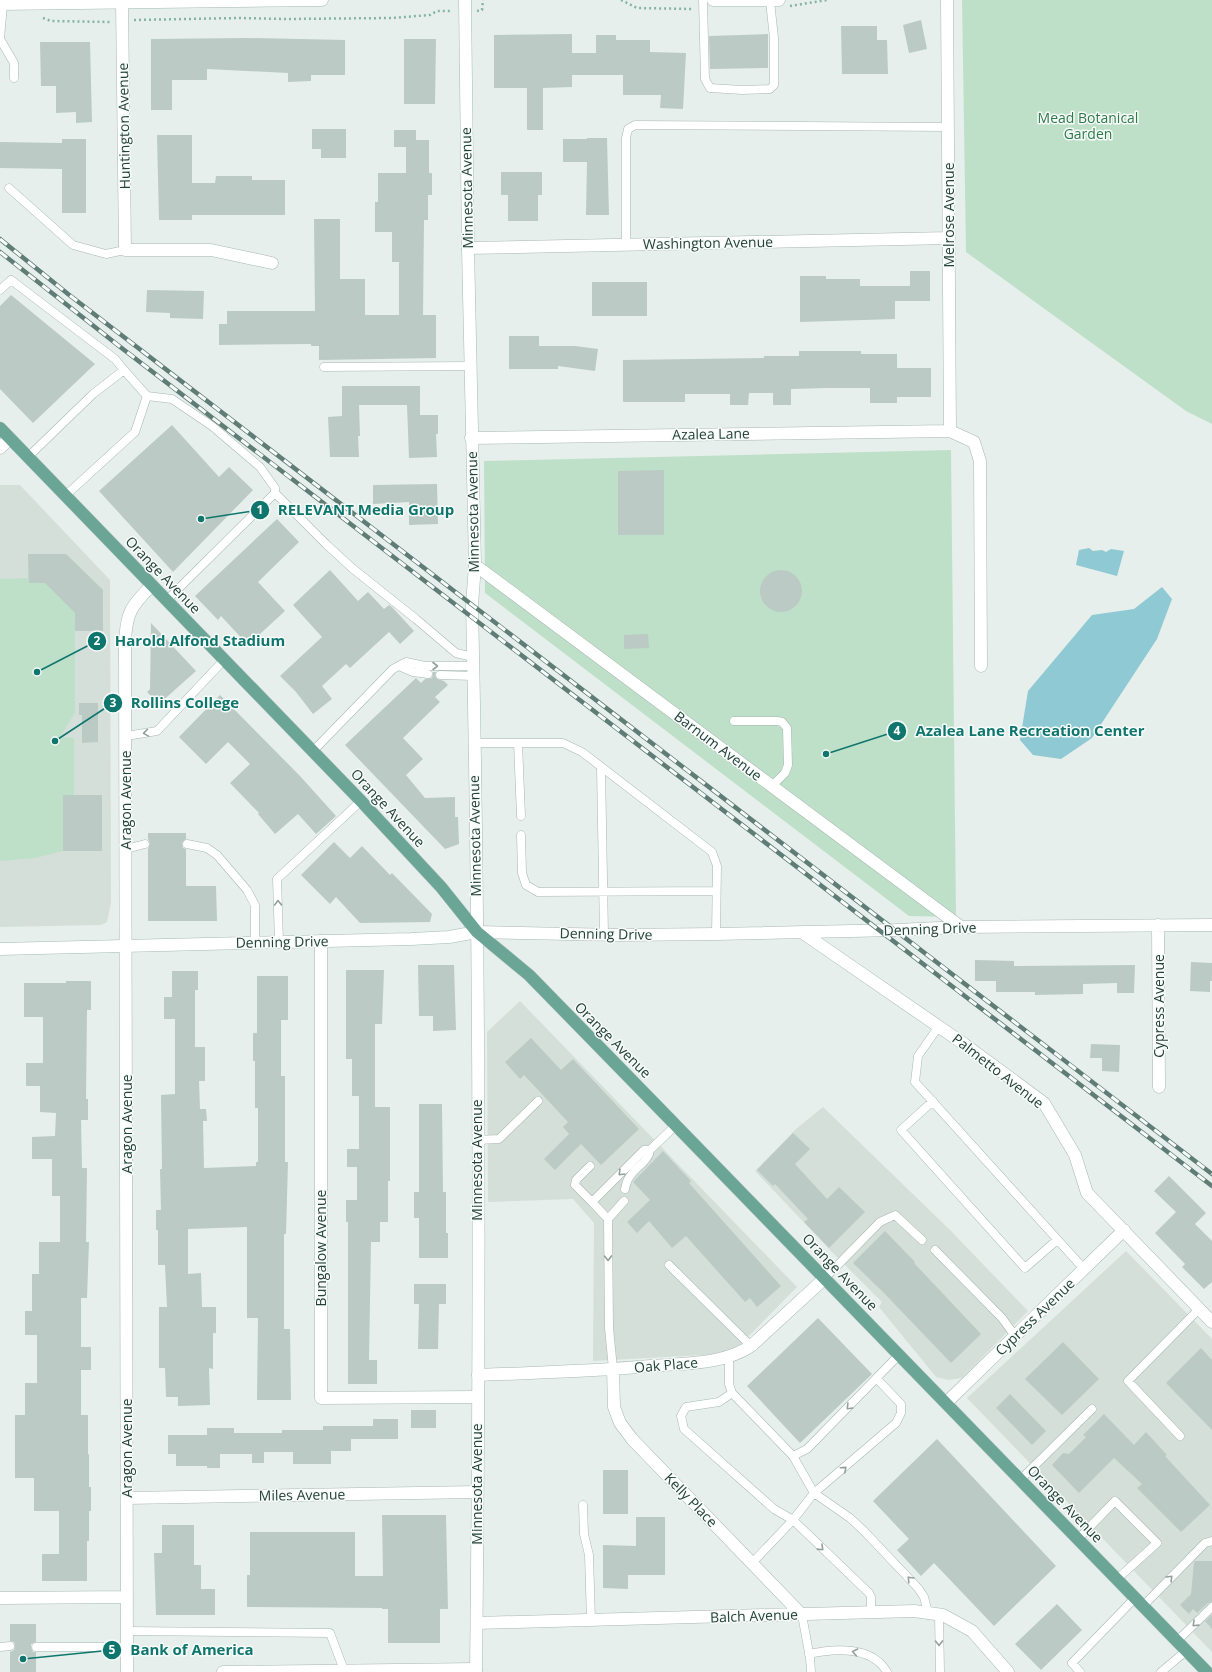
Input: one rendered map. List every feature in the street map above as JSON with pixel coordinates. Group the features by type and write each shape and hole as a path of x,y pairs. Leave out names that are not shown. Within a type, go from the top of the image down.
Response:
{"main road":[{"name":"Orange Avenue","path":"0,428 361,801 441,887 476,932 528,975 676,1125 1207,1672"}],"street":[{"path":"1,4 322,0"},
{"path":"713,0 775,0"},
{"name":"Melrose Avenue","path":"947,0 950,431"},
{"name":"Huntington Avenue","path":"122,2 125,250"},
{"name":"Minnesota Avenue","path":"465,5 471,438 475,565 472,605 476,932 478,1375 476,1492 476,1670"},
{"name":"Washington Avenue","path":"468,248 949,238"},
{"path":"125,250 211,250 272,263"},
{"path":"950,431 974,442 980,461 981,666"},
{"name":"Azalea Lane","path":"471,438 950,431"},
{"path":"0,448 10,438"},
{"name":"Barnum Avenue","path":"475,565 961,927"},
{"name":"Aragon Avenue","path":"127,1672 126,629 136,600 152,585"},
{"name":"Cypress Avenue","path":"1158,925 1159,1087"},
{"name":"Denning Drive","path":"0,949 126,947 449,937 476,932 604,935 716,934 803,933 961,927 1212,925"},
{"name":"Palmetto Avenue","path":"803,933 939,1026 1044,1103 1075,1155 1087,1193 1212,1322"},
{"name":"Bungalow Avenue","path":"321,941 321,1398 477,1397"},
{"name":"Cypress Avenue","path":"946,1403 1124,1230"},
{"name":"Oak Place","path":"478,1375 612,1369 713,1361 740,1353 751,1346 825,1278"},
{"name":"Kelly Place","path":"612,1369 614,1407 620,1423 632,1439 802,1615"},
{"name":"Miles Avenue","path":"127,1498 476,1492"},
{"path":"0,1598 127,1597"},
{"name":"Balch Avenue","path":"476,1623 914,1611 943,1615 972,1631 1008,1672"},
{"path":"223,1672 476,1670"}],"lane":[{"path":"703,0 705,78 710,88 742,90 770,89 774,85 775,0"},
{"path":"1,4 0,39 14,63 14,78"},
{"path":"626,244 626,138 628,129 635,125 948,127"},
{"path":"9,188 73,245 106,254 125,250"},
{"path":"0,290 11,280 115,359 147,396 172,399 212,426 260,467 275,488 275,493 352,568 473,666"},
{"path":"324,367 470,366"},
{"path":"28,456 93,394 124,370"},
{"path":"65,496 135,432 147,396"},
{"path":"167,600 275,493"},
{"path":"126,736 157,731 224,660"},
{"path":"313,751 393,669 406,662 414,665 425,666 473,666"},
{"path":"399,666 405,667 413,672 428,674"},
{"path":"440,675 473,666"},
{"path":"734,721 777,721 785,725 787,728 788,765 785,773 772,786"},
{"path":"474,743 563,743 582,752 712,852 716,866 716,934"},
{"path":"518,743 521,816"},
{"path":"601,767 604,935"},
{"path":"279,942 277,879 361,801"},
{"path":"521,835 522,873 526,885 538,892 716,891"},
{"path":"126,849 145,844"},
{"path":"187,844 207,848 217,855 247,890 256,905 255,942"},
{"path":"939,1026 918,1056 915,1082 1084,1269"},
{"path":"477,1140 499,1139 538,1101"},
{"path":"933,1101 902,1130 1020,1263 1025,1268 1057,1240"},
{"path":"592,1202 644,1150 650,1150 676,1125"},
{"path":"625,1190 627,1180 631,1174 650,1156 650,1150"},
{"path":"590,1166 576,1180 575,1185 608,1219"},
{"path":"612,1369 609,1328 608,1219 624,1201"},
{"path":"825,1278 880,1222 895,1215 922,1240"},
{"path":"934,1250 1002,1318 1015,1336"},
{"path":"669,1264 751,1346"},
{"path":"1180,1436 1128,1380 1199,1309"},
{"path":"793,1456 807,1449 899,1355"},
{"path":"729,1356 729,1384 732,1393 793,1456 814,1493 850,1518 918,1588 933,1614 940,1672"},
{"path":"752,1563 793,1520 814,1493 896,1423 901,1413 901,1404 877,1379"},
{"path":"732,1393 719,1402 686,1407 681,1416 684,1429 774,1509 793,1520 869,1594 871,1597 871,1612"},
{"path":"1020,1480 1092,1408"},
{"path":"1078,1539 1115,1501 1157,1543 1117,1580"},
{"path":"583,1505 584,1534 589,1555 591,1621"},
{"path":"1080,1672 1072,1663 1206,1543 1212,1540"},
{"path":"1177,1641 1212,1607"},
{"path":"802,1615 811,1672"},
{"path":"127,1631 330,1634 344,1670"},
{"path":"0,1647 10,1646"},
{"path":"36,1647 127,1647"},
{"path":"809,1654 827,1650 852,1651 873,1658 888,1672"},
{"path":"1161,1672 1186,1651"}],"path":[{"path":"38,17 51,21 108,23 122,19 392,18 430,15 437,11 465,5 482,10 483,0"}],"shaded area":[{"path":"0,485 20,485 110,580 111,902 107,922 101,925 0,927"},
{"path":"520,1001 797,1287 740,1345 721,1354 593,1361 594,1223 573,1199 488,1202 487,1032"},
{"path":"823,1107 950,1230 1028,1311 962,1378 948,1380 936,1377 879,1307 882,1302 755,1171 796,1129"},
{"path":"1126,1251 1212,1339 1212,1652 967,1398"}],"green space":[{"name":"Mead Botanical Garden","path":"962,0 1212,0 1212,424 1186,411 966,252"},
{"path":"951,450 956,917 909,916 485,593 484,461"},
{"path":"28,554 66,554 103,590 103,631 75,631 75,713 60,737 74,738 74,795 63,795 63,851 35,858 0,861 0,579 28,578"}],"water":[{"path":"1089,548 1093,551 1102,550 1106,552 1111,549 1124,551 1117,576 1076,565 1079,550"},
{"path":"1162,587 1172,599 1157,639 1092,738 1061,759 1033,755 1020,740 1028,691 1092,615 1134,609"}],"building":[{"path":"921,20 927,49 909,53 903,25"},
{"path":"841,26 877,26 877,40 887,40 888,74 842,74"},
{"path":"572,34 572,53 596,53 596,35 616,35 616,40 650,40 650,52 686,53 683,109 660,108 661,95 623,95 623,75 572,75 572,87 543,88 543,130 527,130 527,88 494,88 494,35"},
{"path":"768,34 768,68 710,69 709,36"},
{"path":"248,38 345,40 345,75 311,75 311,81 288,82 288,73 207,69 207,80 172,80 172,110 151,110 151,39"},
{"path":"404,39 436,39 435,104 404,104"},
{"path":"40,42 90,42 92,122 76,123 76,112 56,113 56,86 41,86"},
{"path":"312,129 346,129 346,158 321,158 321,149 312,149"},
{"path":"394,130 416,130 416,140 429,140 429,173 432,173 432,195 428,195 428,220 424,220 423,315 436,315 436,358 319,360 319,346 311,346 311,344 219,345 219,324 227,324 227,311 315,311 314,219 340,219 340,279 365,279 365,315 399,315 399,262 392,262 392,232 375,232 375,202 378,202 378,173 406,173 406,147 394,147"},
{"path":"157,135 192,135 192,183 215,183 216,176 252,176 252,180 285,180 285,215 192,215 192,220 159,220"},
{"path":"607,138 609,215 586,215 587,162 563,162 563,139"},
{"path":"62,139 86,139 86,213 62,213 62,169 0,168 0,142 62,143"},
{"path":"501,172 542,172 542,195 538,195 538,221 508,221 508,195 501,195"},
{"path":"910,271 930,271 930,301 895,301 895,319 800,322 800,276 826,276 826,279 860,279 860,286 910,286"},
{"path":"592,282 647,282 647,316 592,316"},
{"path":"147,290 204,291 203,319 170,318 170,313 146,312"},
{"path":"11,295 95,364 33,423 0,389 0,306"},
{"path":"509,336 539,336 539,346 575,346 598,349 595,371 558,366 558,369 509,369"},
{"path":"799,351 861,351 861,354 897,354 897,368 931,368 931,397 897,397 897,403 870,403 870,388 826,388 791,389 791,405 773,405 773,393 749,393 748,405 730,405 730,394 685,394 685,402 623,402 623,360 764,358 764,356 799,356"},
{"path":"342,386 420,386 420,415 438,415 438,434 436,434 437,457 409,458 407,405 359,405 359,457 330,457 328,417 342,416"},
{"path":"172,425 219,477 229,467 253,490 173,572 99,491"},
{"path":"664,470 664,535 618,535 618,471"},
{"path":"437,484 438,524 409,525 409,502 373,504 373,485"},
{"path":"277,519 299,542 258,582 285,611 248,645 221,616 218,620 195,596"},
{"path":"28,554 66,554 103,590 103,631 75,631 75,613 45,583 29,583"},
{"path":"330,570 358,601 368,592 384,609 389,605 392,607 414,631 400,644 389,632 350,668 346,664 322,686 332,699 313,714 296,692 280,676 322,637 293,605"},
{"path":"781,570 796,576 802,591 796,606 781,612 766,606 760,591 766,576"},
{"path":"151,623 196,671 159,704 147,692 150,689"},
{"path":"648,634 649,648 624,649 624,635"},
{"path":"433,672 436,672 435,675 437,679 444,681 448,685 435,697 440,702 403,738 423,759 406,775 425,798 455,797 455,817 458,817 459,844 445,849 345,745 416,678 421,683 425,679 432,678"},
{"path":"220,695 300,776 336,816 316,834 298,814 275,834 258,814 259,813 230,783 250,764 228,742 206,764 179,737"},
{"path":"79,703 98,703 98,742 82,743 82,715 79,715"},
{"path":"63,795 102,795 102,851 63,851"},
{"path":"148,833 186,833 186,839 182,843 183,848 186,849 186,886 216,886 217,921 148,921 148,849 150,843"},
{"path":"334,842 350,858 362,846 390,875 392,873 432,914 430,922 360,923 336,897 330,904 301,875"},
{"path":"975,960 1014,961 1014,966 1135,965 1134,993 1117,993 1117,983 1083,984 1083,994 1035,995 1035,992 996,992 996,981 975,981"},
{"path":"1191,962 1212,963 1212,981 1210,981 1210,992 1190,991"},
{"path":"418,965 454,965 456,1030 433,1031 433,1016 419,1016"},
{"path":"346,970 384,970 382,1024 375,1024 375,1107 390,1107 390,1181 388,1181 388,1222 380,1222 380,1242 371,1242 369,1360 377,1360 377,1384 348,1384 348,1222 346,1222 346,1200 357,1200 357,1167 347,1167 347,1149 359,1149 359,1096 352,1096 352,1059 346,1059"},
{"path":"172,971 198,971 198,990 195,990 195,1047 205,1047 205,1081 199,1081 200,1109 206,1109 207,1121 203,1121 204,1168 256,1166 256,1162 258,1162 258,1108 255,1108 255,1061 253,1061 253,1033 257,1033 257,976 288,976 288,1020 281,1020 281,1076 285,1076 285,1162 288,1162 286,1234 284,1234 284,1329 290,1329 291,1400 257,1400 258,1318 247,1318 247,1227 188,1229 188,1274 201,1273 202,1307 216,1307 216,1333 213,1333 213,1369 209,1368 210,1405 178,1406 178,1397 166,1397 165,1368 159,1368 159,1307 167,1307 165,1265 158,1265 158,1230 156,1230 156,1210 161,1210 161,1095 175,1094 175,1019 164,1019 164,997 172,997"},
{"path":"66,981 91,981 91,1010 87,1010 86,1099 88,1099 88,1120 81,1120 82,1168 87,1168 86,1242 89,1242 87,1298 81,1298 81,1347 91,1347 91,1370 81,1370 81,1415 88,1415 89,1487 91,1487 91,1511 89,1511 89,1541 87,1541 87,1581 42,1581 42,1554 59,1554 59,1511 34,1511 34,1478 15,1478 15,1415 25,1415 25,1383 37,1383 37,1335 25,1335 25,1311 32,1311 32,1274 39,1274 39,1242 60,1242 60,1196 52,1196 52,1159 32,1159 32,1137 55,1136 56,1113 40,1112 40,1086 26,1086 26,1063 43,1063 43,1017 24,1017 24,983 66,983"},
{"path":"531,1038 561,1070 573,1059 639,1129 601,1165 581,1144 555,1170 544,1159 569,1134 563,1127 568,1122 524,1075 520,1079 505,1062"},
{"path":"1091,1044 1120,1045 1119,1072 1102,1071 1102,1058 1090,1058"},
{"path":"419,1104 442,1104 443,1192 446,1192 446,1233 448,1233 448,1258 419,1258 419,1218 414,1218 414,1192 419,1192"},
{"path":"793,1133 810,1149 795,1164 827,1199 839,1187 865,1212 829,1248 804,1222 808,1219 775,1184 773,1186 757,1170"},
{"path":"663,1151 691,1181 689,1183 781,1286 757,1307 750,1298 745,1302 686,1236 672,1248 649,1221 637,1233 627,1222 650,1200 633,1182"},
{"path":"1169,1176 1206,1213 1195,1224 1212,1241 1212,1282 1204,1289 1182,1267 1185,1264 1155,1233 1176,1212 1154,1191"},
{"path":"885,1231 981,1334 951,1363 853,1263"},
{"path":"414,1284 446,1284 446,1304 439,1304 438,1349 418,1349 419,1304 414,1304"},
{"path":"818,1318 872,1374 800,1443 747,1386"},
{"path":"1063,1342 1099,1379 1062,1415 1025,1379"},
{"path":"1201,1348 1212,1360 1212,1430 1166,1383"},
{"path":"1010,1394 1046,1431 1032,1445 996,1408"},
{"path":"411,1410 436,1410 436,1428 411,1428"},
{"path":"1104,1414 1134,1445 1146,1432 1167,1455 1165,1456 1210,1505 1181,1532 1137,1488 1142,1484 1114,1458 1079,1493 1052,1465 1063,1453 1069,1454 1086,1437 1083,1435"},
{"path":"373,1419 398,1419 398,1439 351,1439 351,1451 331,1451 331,1464 293,1464 293,1452 264,1452 264,1463 252,1463 252,1454 220,1454 220,1468 207,1468 207,1466 176,1466 176,1454 168,1454 168,1435 207,1435 207,1428 234,1428 234,1433 282,1433 282,1430 323,1430 323,1426 373,1426"},
{"path":"937,1439 1056,1566 994,1626 934,1563 921,1576 897,1550 909,1539 873,1501"},
{"path":"603,1470 628,1470 628,1514 603,1514"},
{"path":"382,1515 446,1515 448,1609 440,1609 440,1643 388,1643 388,1609 247,1607 247,1575 250,1575 250,1532 355,1532 355,1576 383,1576"},
{"path":"636,1517 665,1517 665,1575 628,1575 628,1589 603,1588 603,1545 636,1546"},
{"path":"162,1525 194,1525 194,1565 201,1565 201,1589 215,1589 215,1615 156,1615 154,1553 162,1553"},
{"path":"1195,1561 1212,1561 1212,1602 1208,1603 1197,1613 1193,1609 1189,1614 1180,1605 1191,1594"},
{"path":"1057,1604 1082,1630 1041,1670 1015,1644"},
{"path":"1212,1615 1212,1629 1205,1621"},
{"path":"10,1624 36,1624 36,1642 31,1644 31,1647 33,1652 36,1652 36,1672 10,1672 10,1652 14,1650 15,1646 14,1642 10,1641"}],"railway":[{"path":"0,239 68,294 1212,1174"},
{"path":"0,252 119,346 1212,1186"}],"place":[{"name":"RELEVANT Media Group","path":"201,519"},
{"name":"Harold Alfond Stadium","path":"37,672"},
{"name":"Rollins College","path":"55,741"},
{"name":"Azalea Lane Recreation Center","path":"826,754"},
{"name":"Bank of America","path":"23,1659"}]}
